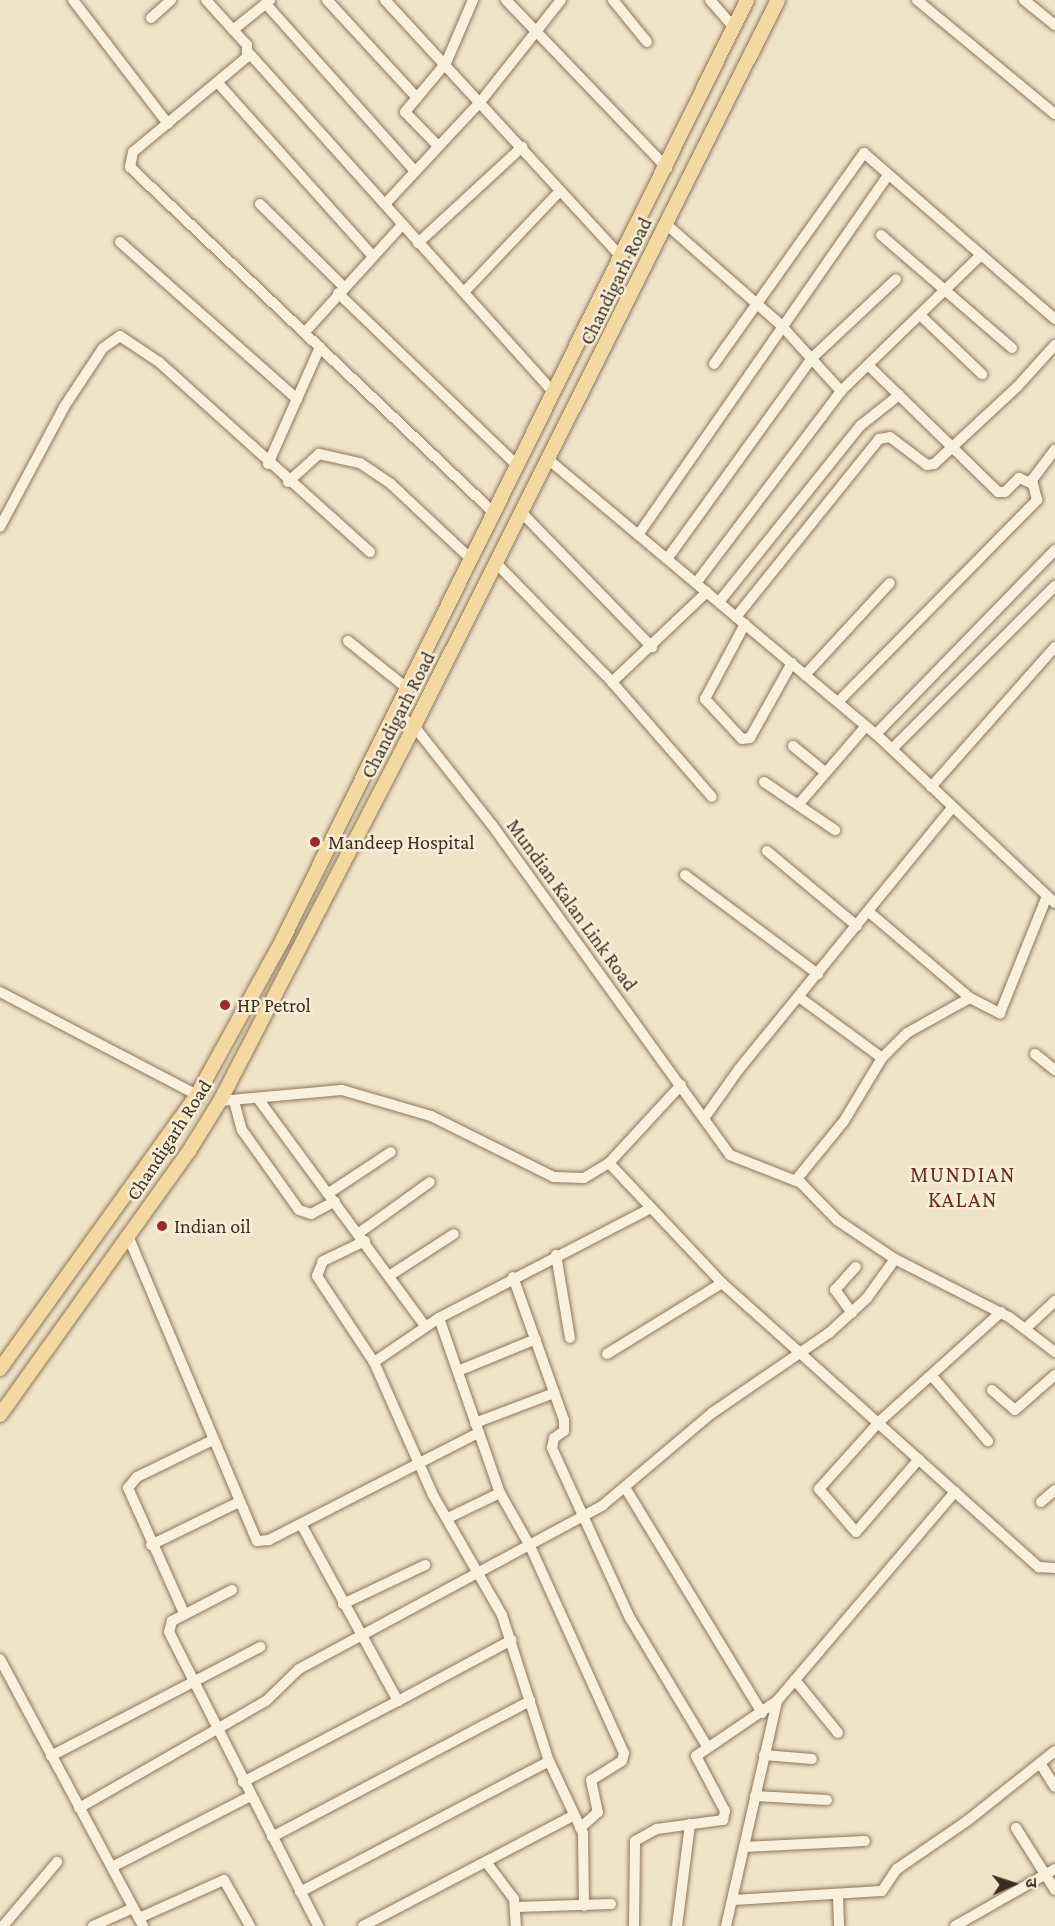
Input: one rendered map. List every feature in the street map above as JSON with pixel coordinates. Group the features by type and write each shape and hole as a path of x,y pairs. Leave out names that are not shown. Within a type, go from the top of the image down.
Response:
{"main road":[{"name":"Chandigarh Road","path":"0,1369 197,1095 283,939 623,259 747,0"},
{"name":"Chandigarh Road","path":"0,1415 128,1236 220,1101 497,564 778,0"}],"street":[{"path":"72,0 168,124"},
{"path":"151,18 171,0"},
{"path":"206,0 233,30 249,53 418,243 465,291 554,393"},
{"path":"327,0 417,98"},
{"path":"385,0 481,101 623,259"},
{"path":"438,146 405,113 446,63 472,0"},
{"path":"506,0 537,35 667,168"},
{"path":"385,204 481,101 537,35 561,0"},
{"path":"613,0 646,42"},
{"path":"710,0 734,28"},
{"path":"917,0 1055,114"},
{"path":"1024,0 1055,25"},
{"path":"233,30 268,2 415,171"},
{"path":"249,53 244,63 133,152 130,167 495,514"},
{"path":"218,83 372,255"},
{"path":"418,243 522,147"},
{"path":"714,364 862,154 1055,319"},
{"path":"639,534 780,324 888,175"},
{"path":"465,291 560,191"},
{"path":"260,204 340,290 518,466"},
{"path":"666,224 780,324 841,391"},
{"path":"305,332 340,290 402,225"},
{"path":"881,235 947,288 1012,348"},
{"path":"120,242 297,399"},
{"path":"696,583 841,391 981,255"},
{"path":"667,559 812,358 896,279"},
{"path":"920,315 982,374"},
{"path":"0,527 64,407 115,337 127,337 159,362 268,464 370,552"},
{"path":"736,617 879,439 890,437 928,465 951,448 1055,345"},
{"path":"268,464 320,347"},
{"path":"868,365 951,448 1000,493 1019,478 1032,483"},
{"path":"719,602 860,426 898,395"},
{"path":"1032,483 1055,450"},
{"path":"288,482 319,454 360,463 391,484 472,560"},
{"path":"549,460 876,734 978,834 1051,900 1004,1012 970,998 869,912"},
{"path":"838,702 1037,500 1032,483"},
{"path":"522,513 652,647"},
{"path":"876,734 1055,550"},
{"path":"497,564 612,682 712,797"},
{"path":"806,675 890,583"},
{"path":"892,749 1055,586"},
{"path":"612,682 652,647 707,592"},
{"path":"745,624 705,699 742,739 750,738 792,663"},
{"path":"348,641 408,689"},
{"path":"931,787 1055,647"},
{"name":"Mundian Kalan Link Road","path":"396,713 414,726 697,1106 730,1155 796,1180"},
{"path":"798,805 866,726"},
{"path":"793,746 825,772"},
{"path":"764,782 835,830"},
{"path":"705,1117 952,808"},
{"path":"767,851 857,926"},
{"path":"686,875 818,974"},
{"path":"0,992 197,1095"},
{"path":"799,997 882,1058"},
{"path":"970,998 913,1029 882,1058 844,1121 796,1180 833,1217 895,1259 1001,1312 1026,1328 1055,1352"},
{"path":"1035,1054 1055,1070"},
{"path":"220,1101 259,1100 311,1089 362,1094 431,1116 561,1179 590,1176 609,1163 681,1085"},
{"path":"259,1100 362,1237 425,1326"},
{"path":"234,1101 242,1130 299,1210 311,1214 392,1152"},
{"path":"609,1163 649,1209 722,1283 880,1421 1039,1568 1055,1568"},
{"path":"430,1182 362,1237 323,1261 316,1271 374,1362 417,1464 481,1574 512,1640 549,1761 572,1817 580,1828 584,1906"},
{"path":"374,1362 439,1318 513,1277 649,1209"},
{"path":"389,1276 454,1233"},
{"path":"128,1236 257,1541 302,1524 417,1464 476,1428 554,1393"},
{"path":"556,1255 570,1338"},
{"path":"79,1808 270,1698 299,1669 362,1634 481,1574 582,1517 626,1489 712,1413 802,1354 852,1313 895,1259"},
{"path":"852,1313 835,1290 856,1267"},
{"path":"513,1277 565,1426 554,1438 552,1448 630,1618 707,1746"},
{"path":"607,1354 722,1283"},
{"path":"1026,1328 1055,1301"},
{"path":"919,1459 859,1531 851,1530 820,1494 820,1484 880,1421 1001,1312"},
{"path":"439,1318 500,1493 530,1546 624,1753 622,1761 591,1780 598,1812 580,1828"},
{"path":"458,1371 536,1339"},
{"path":"992,1390 1016,1410 1055,1375"},
{"path":"932,1376 988,1441"},
{"path":"184,1613 150,1545 130,1498 131,1482 213,1440"},
{"path":"626,1489 762,1713"},
{"path":"1041,1502 1055,1490"},
{"path":"634,1926 635,1841 657,1828 719,1821 726,1816 696,1760 707,1746 762,1713 777,1701 955,1492"},
{"path":"447,1518 500,1493"},
{"path":"150,1545 239,1502"},
{"path":"302,1524 343,1604 398,1701"},
{"path":"343,1604 425,1565"},
{"path":"232,1590 184,1613 172,1621 169,1632 216,1730 318,1926"},
{"path":"243,1782 512,1640"},
{"path":"51,1756 260,1647"},
{"path":"0,1659 141,1922 224,1880 250,1926"},
{"path":"795,1680 838,1733"},
{"path":"272,1837 530,1701"},
{"path":"726,1926 777,1701"},
{"path":"733,1900 838,1896 882,1891 897,1869 967,1821 1055,1751"},
{"path":"764,1755 812,1759"},
{"path":"300,1892 549,1761"},
{"path":"1040,1762 1055,1787"},
{"path":"112,1867 251,1796"},
{"path":"755,1796 827,1800"},
{"path":"363,1926 572,1817"},
{"path":"677,1926 690,1824"},
{"path":"1016,1828 1051,1872 1055,1890"},
{"path":"744,1847 865,1841"},
{"path":"3,1926 57,1862"},
{"path":"486,1862 511,1893 516,1907 516,1926"},
{"path":"955,1926 1051,1872"},
{"path":"838,1896 839,1926"},
{"path":"516,1907 611,1904"},
{"path":"93,1926 133,1908"}],"place":[{"name":"Mandeep Hospital","path":"315,842"},
{"name":"HP Petrol","path":"225,1005"},
{"name":"Indian oil","path":"162,1226"}],"district":[{"name":"MUNDIAN KALAN","path":"963,1186"}]}
